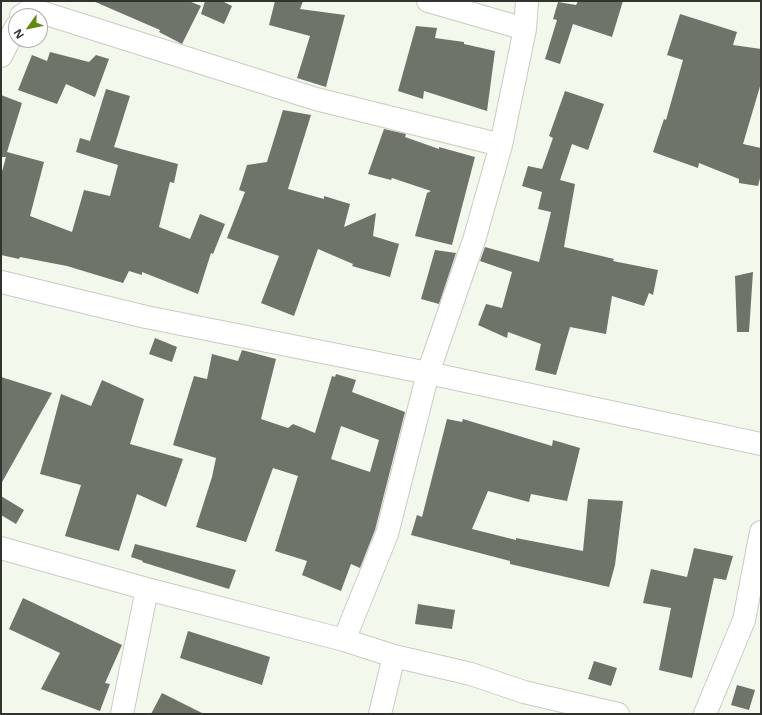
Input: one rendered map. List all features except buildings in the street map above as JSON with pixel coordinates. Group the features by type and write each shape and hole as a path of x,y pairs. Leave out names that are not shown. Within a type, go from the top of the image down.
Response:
{"street":[{"path":"428,1 525,29"},
{"path":"344,640 387,534 428,372 475,237 501,145 525,29 527,1"},
{"path":"48,14 316,99 501,145"},
{"path":"1,56 8,42"},
{"path":"1,282 146,317 428,372 761,444"},
{"path":"705,714 744,620 761,532"},
{"path":"1,548 147,589 344,640 394,656 471,674 524,692 609,713"},
{"path":"122,714 147,589"},
{"path":"380,714 394,656"}]}
